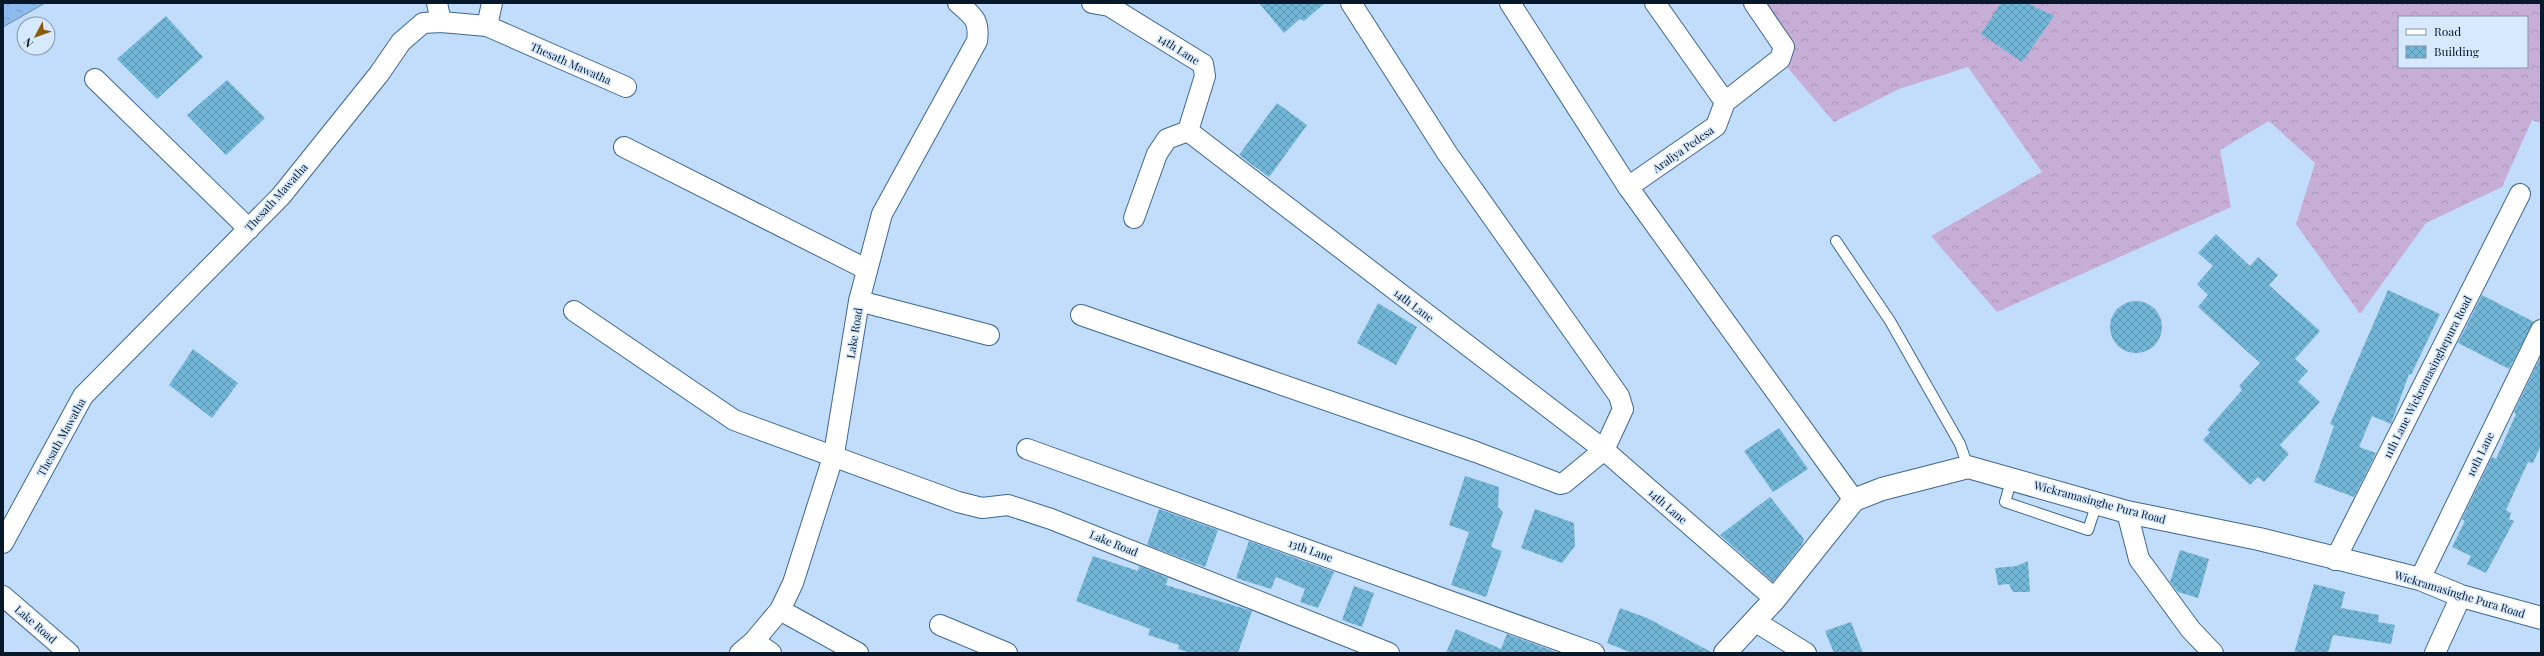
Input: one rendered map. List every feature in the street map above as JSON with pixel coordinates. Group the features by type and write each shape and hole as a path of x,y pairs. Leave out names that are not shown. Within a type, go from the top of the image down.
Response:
{"street":[{"path":"487,26 492,3"},
{"name":"Lake Road","path":"747,647 780,610 793,583 834,454 859,301 866,269 882,214 977,41 979,27 972,15 958,3"},
{"path":"1081,315 1476,452 1560,484 1564,483 1604,450 1623,409 1619,396 1447,153 1352,3"},
{"path":"1510,3 1628,187 1854,500"},
{"path":"1655,3 1725,102 1780,59 1784,47 1754,3"},
{"name":"14th Lane","path":"1104,4 1203,64 1205,76 1188,131 1604,450 1775,599"},
{"name":"Thesath Mawatha","path":"3,543 83,396 280,196 379,74 401,42 423,23 439,12 487,26 626,87"},
{"path":"95,79 249,229"},
{"name":"Araliya Pedesa","path":"1628,187 1716,126 1725,102"},
{"path":"1134,218 1156,154 1167,139 1188,131"},
{"path":"624,147 866,269"},
{"name":"11th Lane Wickramasinghepura Road","path":"2335,560 2520,194"},
{"path":"859,301 989,334"},
{"path":"574,311 734,420 834,454"},
{"name":"10th Lane","path":"2420,579 2541,330"},
{"name":"13th Lane","path":"1027,449 1594,653"},
{"name":"Lake Road","path":"834,454 958,502 982,508 1008,505 1051,518 1389,653"},
{"name":"Wickramasinghe Pura Road","path":"1725,653 1756,622 1854,500 1882,488 1968,467 2012,478 2127,512 2259,539 2335,560 2420,579 2462,596 2541,618"},
{"path":"2127,512 2140,559 2191,630 2213,653"},
{"name":"Lake Road","path":"3,596 69,653"},
{"path":"2435,653 2462,596"},
{"path":"780,610 858,653"},
{"path":"1756,622 1806,653"},
{"path":"940,625 1007,653"},
{"path":"747,647 771,653"}],"lane":[{"path":"1836,241 1890,321 1960,444 1968,467"}],"green space":[{"path":"1762,3 2541,3 2541,123 2532,120 2502,187 2426,223 2360,314 2296,224 2315,163 2269,121 2220,150 2231,207 1997,312 1931,236 2042,172 1968,67 1899,89 1834,122 1780,59"}],"water":[{"path":"3,3 45,3 22,16 16,16 16,20 3,27"}],"building":[{"path":"1259,3 1325,3 1304,21 1300,19 1284,33"},
{"path":"2001,3 2027,3 2054,16 2022,62 1981,34"},
{"path":"166,16 203,57 157,99 117,59"},
{"path":"227,80 265,118 226,155 187,115"},
{"path":"1277,103 1307,125 1269,177 1239,155"},
{"path":"2216,234 2250,266 2258,257 2278,275 2269,285 2320,331 2295,359 2308,371 2298,382 2320,402 2280,445 2289,454 2264,482 2258,477 2250,485 2203,440 2210,432 2207,430 2242,390 2239,386 2260,363 2198,307 2208,295 2197,284 2213,266 2198,253"},
{"path":"2388,290 2440,314 2411,375 2409,374 2391,424 2372,416 2359,447 2376,453 2354,497 2314,482 2334,426 2330,424"},
{"path":"2482,295 2534,322 2509,369 2458,343"},
{"path":"2136,301 2146,303 2154,309 2160,317 2162,327 2160,337 2154,345 2146,351 2136,353 2126,351 2118,345 2112,337 2110,327 2112,317 2118,309 2126,303"},
{"path":"1378,303 1417,327 1396,365 1357,343"},
{"path":"193,349 238,383 212,418 169,385"},
{"path":"2541,356 2541,445 2533,463 2528,462 2506,510 2511,513 2509,519 2514,521 2486,573 2467,564 2471,556 2452,547 2465,521 2462,519 2492,457 2496,459 2516,414 2514,412"},
{"path":"1779,428 1808,469 1773,492 1744,451"},
{"path":"1465,476 1499,487 1498,507 1503,512 1491,547 1502,551 1486,597 1451,585 1469,532 1449,525"},
{"path":"1770,497 1804,539 1802,545 1773,582 1720,535"},
{"path":"1159,509 1218,530 1205,567 1147,545"},
{"path":"1535,509 1574,523 1575,546 1562,563 1521,548"},
{"path":"1249,541 1334,572 1318,608 1300,602 1305,589 1276,577 1271,589 1236,578"},
{"path":"2180,550 2209,559 2198,598 2178,592 2170,582"},
{"path":"1093,556 1138,571 1139,566 1168,578 1166,585 1252,611 1238,653 1191,653 1178,649 1179,645 1148,635 1150,629 1076,601"},
{"path":"2028,561 2030,592 2013,592 2009,584 1998,585 1995,568 2017,566"},
{"path":"2314,584 2345,592 2341,608 2379,615 2378,622 2395,625 2391,644 2333,635 2328,653 2294,653"},
{"path":"1354,586 1374,593 1362,627 1342,620"},
{"path":"1620,608 1647,618 1713,653 1632,653 1607,643"},
{"path":"1851,622 1863,653 1834,653 1825,631"},
{"path":"1456,629 1501,649 1507,634 1559,653 1446,653"}]}
